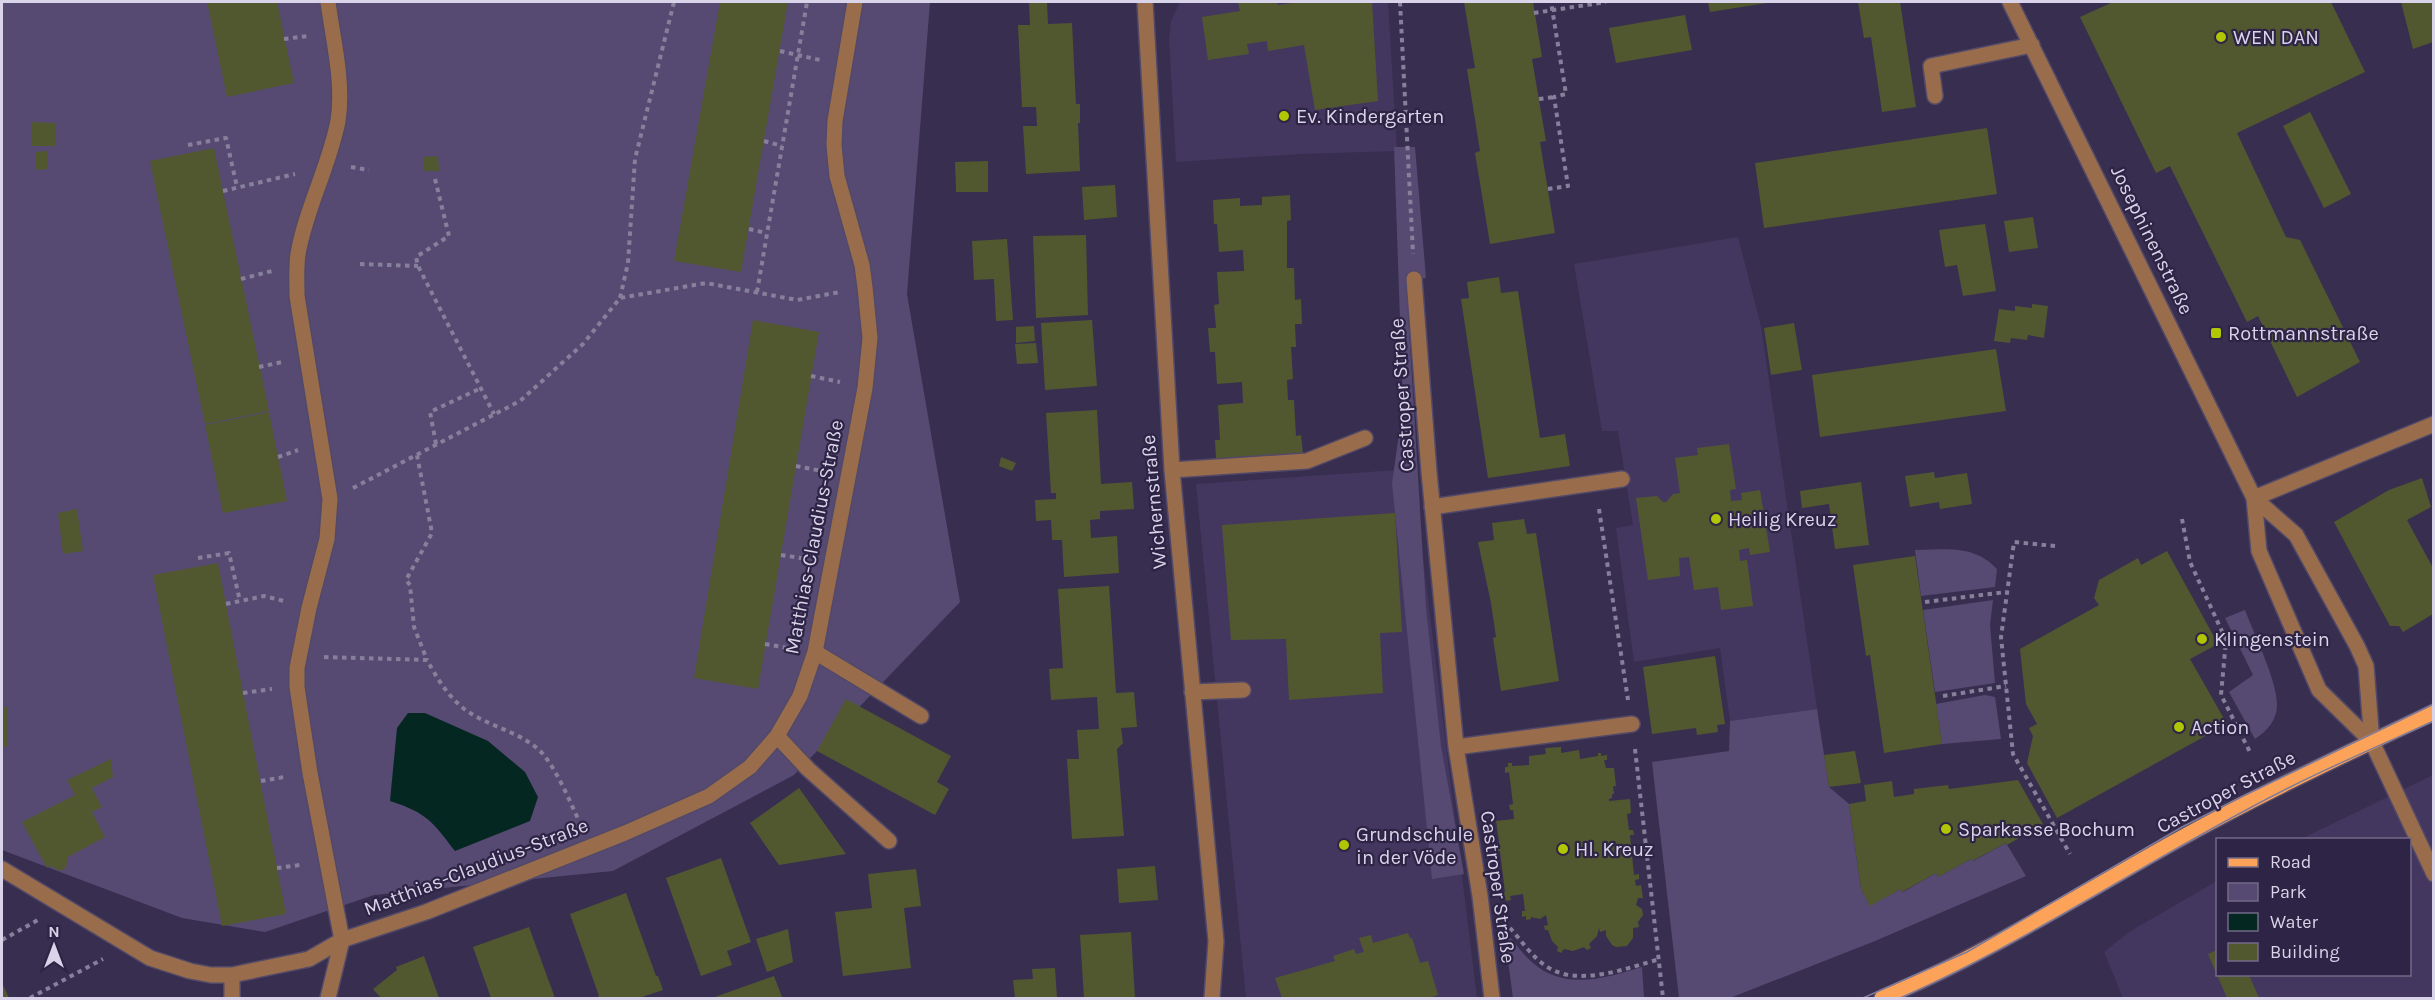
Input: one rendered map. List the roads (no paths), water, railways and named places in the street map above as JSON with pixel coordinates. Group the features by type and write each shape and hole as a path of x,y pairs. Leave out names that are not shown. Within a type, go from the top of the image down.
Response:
{"main road":[{"name":"Castroper Straße","path":"1882,999 1970,958 2186,836 2280,786 2433,712"}],"street":[{"name":"Matthias-Claudius-Straße","path":"328,2 339,101 333,141 304,229 298,256 297,296 330,499 327,538 298,656 297,687 310,773 342,940 328,999"},
{"name":"Matthias-Claudius-Straße","path":"2,869 150,958 190,971 211,975 232,975 309,959 342,940 426,912 709,796 750,767 777,736 800,696 815,652 865,388 870,338 865,287 862,265 837,176 834,145 835,121 855,2"},
{"name":"Wichernstraße","path":"1145,2 1172,470 1216,941 1212,999"},
{"name":"Josephinenstraße","path":"2010,2 2254,498 2259,551 2319,690 2372,742"},
{"path":"1935,96 1931,66 2032,45"},
{"name":"Castroper Straße","path":"1414,279 1432,507 1456,747 1480,896 1492,999"},
{"path":"2254,498 2433,424"},
{"path":"1172,470 1307,461 1365,438"},
{"path":"1432,507 1622,479"},
{"name":"Josephinenstraße","path":"2254,498 2296,535 2357,646 2366,666 2372,742"},
{"path":"815,652 921,716"},
{"path":"1192,692 1244,690"},
{"path":"1456,747 1632,724"},
{"path":"777,736 808,769 889,841"},
{"path":"2372,742 2433,874"},
{"path":"232,975 232,998"}],"water":[{"path":"408,713 425,713 488,741 525,772 538,797 530,821 455,851 428,819 390,801 397,728"}],"tram line":[{"path":"1863,998 1967,952 2182,827 2434,704"},
{"path":"1900,998 1989,955 2271,797 2434,721"}],"place":[{"name":"WEN DAN","path":"2221,37"},
{"name":"Ev. Kindergarten","path":"1284,116"},
{"name":"Rottmannstraße","path":"2216,333"},
{"name":"Heilig Kreuz","path":"1716,519"},
{"name":"Klingenstein","path":"2202,639"},
{"name":"Action","path":"2179,727"},
{"name":"Sparkasse Bochum","path":"1946,829"},
{"name":"Grundschule in der Vöde","path":"1344,845"},
{"name":"Hl. Kreuz","path":"1563,849"}]}
